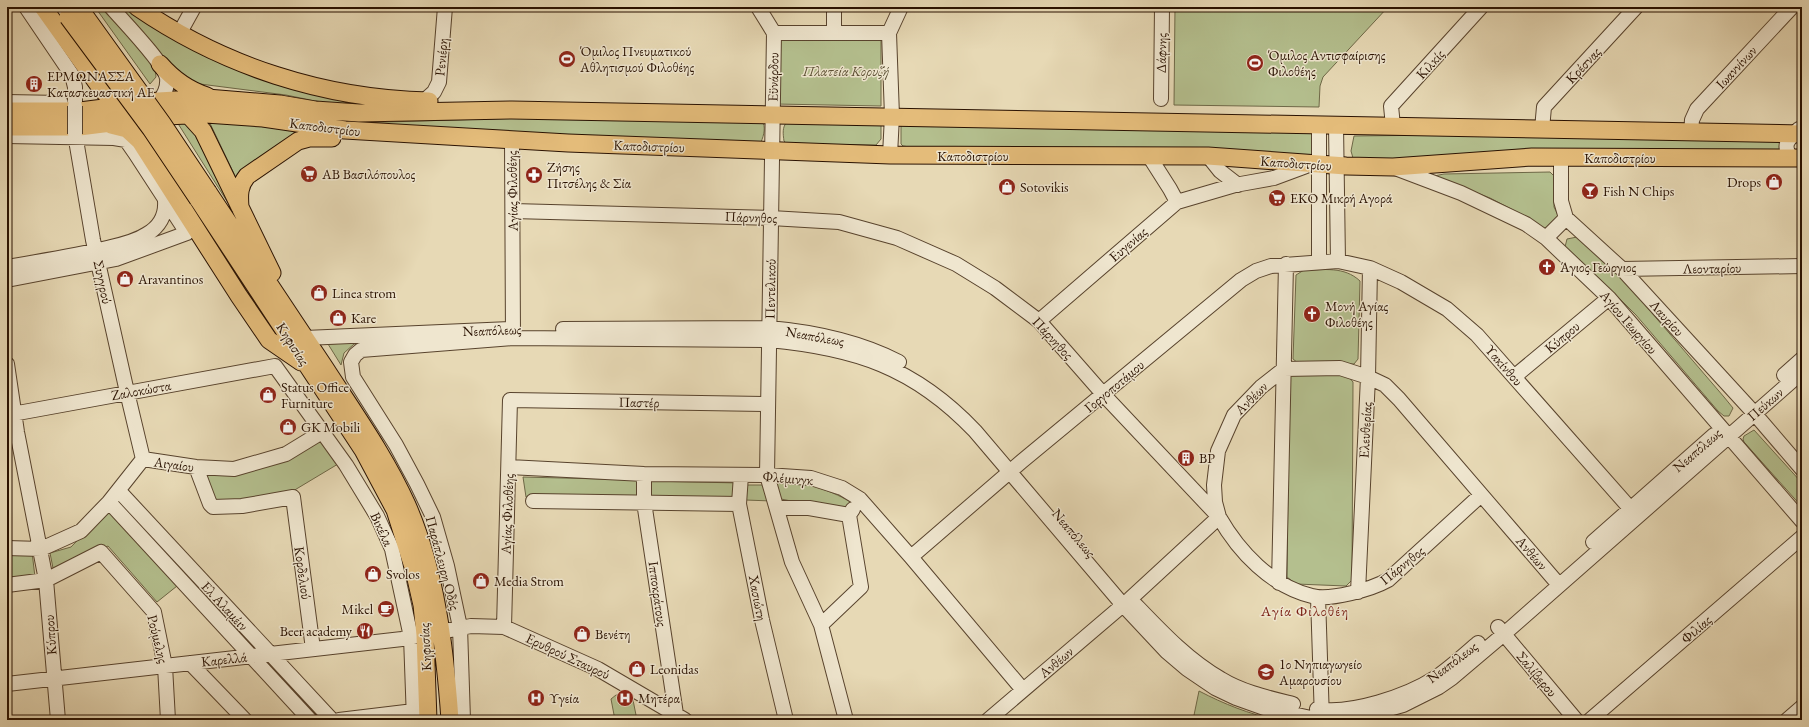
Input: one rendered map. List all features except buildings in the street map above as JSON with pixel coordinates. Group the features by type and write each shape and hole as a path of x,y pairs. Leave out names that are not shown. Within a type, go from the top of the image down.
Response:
{"main road":[{"path":"43,7 105,94 118,107 144,119"},
{"path":"137,7 178,34 246,65 305,85 356,96 399,101 480,102 512,110"},
{"name":"Κηφισίας","path":"72,10 162,123 203,196 306,365 363,450 395,510 403,531 419,587 426,634 447,668 450,720"},
{"path":"160,64 168,73 188,88 210,97 223,99"},
{"path":"77,107 91,105 95,99 95,80"},
{"name":"Καποδιστρίου","path":"7,110 118,107 159,100 223,99 359,113 512,110 1328,124 1691,132 1799,131"},
{"path":"133,141 144,119 159,100 175,105 189,114 203,131 301,333"},
{"name":"Καποδιστρίου","path":"7,127 79,127 189,114 223,115 263,118 344,130 512,140 890,155 1208,156 1322,166 1393,167 1532,157 1797,158"},
{"path":"110,124 127,129 133,141 269,340 306,365"},
{"path":"240,207 239,191 247,176 298,140 308,138 325,138 458,148 512,140"},
{"name":"Κηφισίας","path":"203,196 301,333 374,443 407,506 427,565 426,634 419,717"},
{"path":"187,233 211,268 239,296"}],"street":[{"name":"Συγγρού","path":"26,7 72,75 77,107 75,135 97,256 126,392 143,459"},
{"path":"111,7 160,64 166,75 167,86 164,94 159,100"},
{"path":"178,34 194,7"},
{"name":"Ρενιέρη","path":"424,101 434,92 439,82 445,7"},
{"name":"Εϋνάρδου","path":"758,7 774,33 772,151"},
{"path":"834,7 834,33"},
{"path":"890,155 892,116 889,33 901,7"},
{"name":"Δάφνης","path":"1161,99 1162,7"},
{"name":"Κιλκίς","path":"1393,126 1391,106 1481,7"},
{"name":"Κρέσνας","path":"1542,129 1544,107 1636,7"},
{"name":"Ιωαννίνων","path":"1691,132 1692,120 1697,109 1792,7"},
{"path":"774,33 889,33"},
{"path":"7,102 77,107"},
{"path":"1319,261 1322,166 1328,124"},
{"path":"1797,158 1787,153 1786,146 1788,140 1799,131"},
{"path":"7,136 75,135 133,141 135,153 187,233 166,239 124,256 97,256 7,267"},
{"name":"Αγίας Φιλοθέης","path":"512,140 513,333"},
{"name":"Πεντελικού","path":"772,151 767,474 778,508 792,562 821,625 846,720"},
{"path":"1149,156 1177,202 1238,185 1322,166"},
{"path":"1208,156 1220,171 1238,185"},
{"path":"1546,238 1566,218 1561,200 1561,158"},
{"path":"1322,166 1338,261"},
{"name":"Αγίου Γεωργίου","path":"1393,167 1461,193 1526,224 1546,238 1609,298 1802,521"},
{"path":"7,280 97,256 146,235 162,218 165,210 165,201"},
{"name":"Ευγενίας","path":"1039,321 1177,202"},
{"name":"Πάρνηθος","path":"513,210 771,218 839,222 897,238 956,264 995,288 1039,321 1103,394 1219,517 1232,538 1247,555 1279,582 1311,596 1318,597 1358,592 1378,586 1388,580 1481,495"},
{"name":"Λαυρίου","path":"1566,218 1622,269 1750,409 1802,469"},
{"name":"Γοργοποτάμου","path":"911,557 1013,469 1241,280 1256,271 1271,266 1319,261 1338,261"},
{"name":"Υακίνθου","path":"1338,261 1370,268 1401,282 1447,309 1477,335 1634,512"},
{"path":"1279,582 1286,264"},
{"name":"Λεονταρίου","path":"1622,269 1802,266"},
{"name":"Ελευθερίας","path":"1358,592 1368,376 1370,268"},
{"name":"Κύπρου","path":"1514,377 1609,298"},
{"name":"Νεαπόλεως","path":"301,333 769,334 796,330 848,341 873,350 903,364 943,389 964,406 983,425 1013,469 1167,652 1187,669 1215,688 1236,698 1264,708 1344,719 1364,716 1403,705 1427,694 1452,678 1501,631 1724,432"},
{"name":"Νεαπόλεως","path":"355,355 361,350 370,348 513,333"},
{"name":"Παράπλευρη Οδός","path":"355,355 350,366 353,376 396,445 433,517 447,566 460,627 464,720"},
{"name":"Πεύκων","path":"1724,432 1802,359"},
{"name":"Κύπρου","path":"7,364 11,414 41,549 46,580 53,678 58,720"},
{"name":"Ζαλοκώστα","path":"11,414 275,366"},
{"name":"Βικέλα","path":"275,366 346,465 377,516 426,634"},
{"name":"Ανθέων","path":"988,720 1126,602 1219,517 1215,502 1214,485 1218,451 1234,415 1261,386 1284,369 1340,368 1368,376 1385,385 1399,399 1556,582"},
{"name":"Πεύκων","path":"1750,409 1802,372"},
{"name":"Αγίας Φιλοθέης","path":"504,628 510,400"},
{"name":"Παστέρ","path":"510,400 768,404"},
{"name":"Αιγαίου","path":"7,548 41,549 81,531 114,496 143,459 196,468 234,469 286,454 322,432"},
{"name":"Φλέμινγκ","path":"509,467 644,474 767,474 811,478 842,488 860,499 1023,690"},
{"name":"Κορδελιού","path":"196,468 210,504 213,507 242,506 293,497 313,649"},
{"name":"Ιπποκράτους","path":"644,474 644,502 680,717"},
{"name":"Χασιώτη","path":"741,475 739,504 762,620 786,720"},
{"name":"Ελ Αλαμέιν","path":"114,496 270,654 332,720"},
{"name":"Ελ Αλαμέιν","path":"114,496 251,656 310,720"},
{"path":"821,625 861,587 849,515 860,499"},
{"path":"533,501 739,504"},
{"path":"778,508 809,508 849,515"},
{"name":"Φιλίας","path":"1590,720 1802,537"},
{"name":"Ρούμελης","path":"46,580 101,552 154,612 165,666 168,720"},
{"path":"7,585 46,580"},
{"path":"1318,597 1322,716"},
{"name":"Ερυθρού Σταυρού","path":"426,634 471,626 504,628 598,669 680,717"},
{"name":"Σαλίβερου","path":"1501,631 1576,720"},
{"name":"Καρελλά","path":"7,684 313,649 426,634"},
{"path":"190,663 245,720"},
{"path":"1787,720 1802,707"},
{"path":"339,720 419,717"}],"green space":[{"path":"95,7 103,7 155,68 156,77 150,84"},
{"path":"119,7 128,7 141,17 373,105 330,104 286,95 200,84 177,71 167,62 146,40"},
{"name":"Όμιλος Αντισφαίρισης Φιλοθέης","path":"1175,7 1388,7 1323,77 1320,86 1319,107 1174,105"},
{"name":"Πλατεία Κορυζή","path":"881,35 881,106 776,104 779,38"},
{"path":"589,116 762,120 764,131 761,142 576,139 352,123"},
{"path":"207,117 300,130 293,134 237,180"},
{"path":"177,122 190,123 247,233"},
{"path":"787,122 881,125 881,139 876,145 787,144 784,141 783,133 784,126"},
{"path":"901,123 1315,130 1314,155 910,147 903,146 901,144"},
{"path":"1444,135 1782,141 1784,146 1779,150 1365,160 1353,158 1351,151 1354,136"},
{"path":"1550,172 1554,176 1554,207 1560,219 1548,232 1513,210 1490,198 1434,176 1444,174"},
{"path":"1577,237 1586,242 1627,284 1724,397 1733,408 1729,416 1724,416 1718,411 1636,315 1605,284 1570,253 1565,247 1567,239"},
{"path":"1304,270 1341,271 1354,276 1360,281 1358,359 1354,364 1298,363 1293,359 1296,275"},
{"path":"501,335 354,344 344,353 341,365 328,344"},
{"path":"1293,373 1347,375 1353,382 1352,580 1346,586 1296,584 1287,577 1289,378"},
{"path":"1754,430 1802,483 1802,507 1744,442 1744,436"},
{"path":"320,438 338,464 293,491 241,503 215,503 203,478 208,472"},
{"path":"523,477 641,480 640,499 526,497"},
{"path":"648,481 740,483 739,499 648,498"},
{"path":"777,481 808,484 842,497 849,501 858,510 812,505 781,499 776,491"},
{"path":"748,485 768,485 772,501 745,500 746,488"},
{"path":"119,497 263,649 256,650 115,501"},
{"path":"109,508 177,586 157,602 108,546 54,573 50,553 71,547"},
{"path":"7,552 32,552 35,577 7,581"},
{"path":"1199,691 1237,708 1277,720 1193,720"},
{"path":"616,695 624,695 633,700 637,720 615,720 611,699"}],"place":[{"name":"Όμιλος Πνευματικού Αθλητισμού Φιλοθέης","path":"567,59"},
{"name":"Όμιλος Αντισφαίρισης Φιλοθέης","path":"1255,63"},
{"name":"ΕΡΜΩΝΑΣΣΑ Κατασκευαστική ΑΕ","path":"34,84"},
{"name":"ΑΒ Βασιλόπουλος","path":"309,174"},
{"name":"Ζήσης Πιτσέλης & Σία","path":"534,175"},
{"name":"Drops","path":"1774,182"},
{"name":"Sotovikis","path":"1007,187"},
{"name":"Fish N Chips","path":"1590,191"},
{"name":"ΕΚΟ Μικρή Αγορά","path":"1277,198"},
{"name":"Άγιος Γεώργιος","path":"1547,267"},
{"name":"Aravantinos","path":"125,279"},
{"name":"Linea strom","path":"319,293"},
{"name":"Μονή Αγίας Φιλοθέης","path":"1312,314"},
{"name":"Kare","path":"338,318"},
{"name":"Status Office Furniture","path":"268,395"},
{"name":"GK Mobili","path":"288,427"},
{"name":"BP","path":"1186,458"},
{"name":"Svolos","path":"373,574"},
{"name":"Media Strom","path":"481,581"},
{"name":"Mikel","path":"386,609"},
{"name":"Beer academy","path":"365,631"},
{"name":"Βενέτη","path":"582,634"},
{"name":"Leonidas","path":"637,669"},
{"name":"1ο Νηπιαγωγείο Αμαρουσίου","path":"1266,672"},
{"name":"Υγεία","path":"536,698"},
{"name":"Μητέρα","path":"625,698"}],"district":[{"name":"Αγία Φιλοθέη","path":"1305,611"}]}
